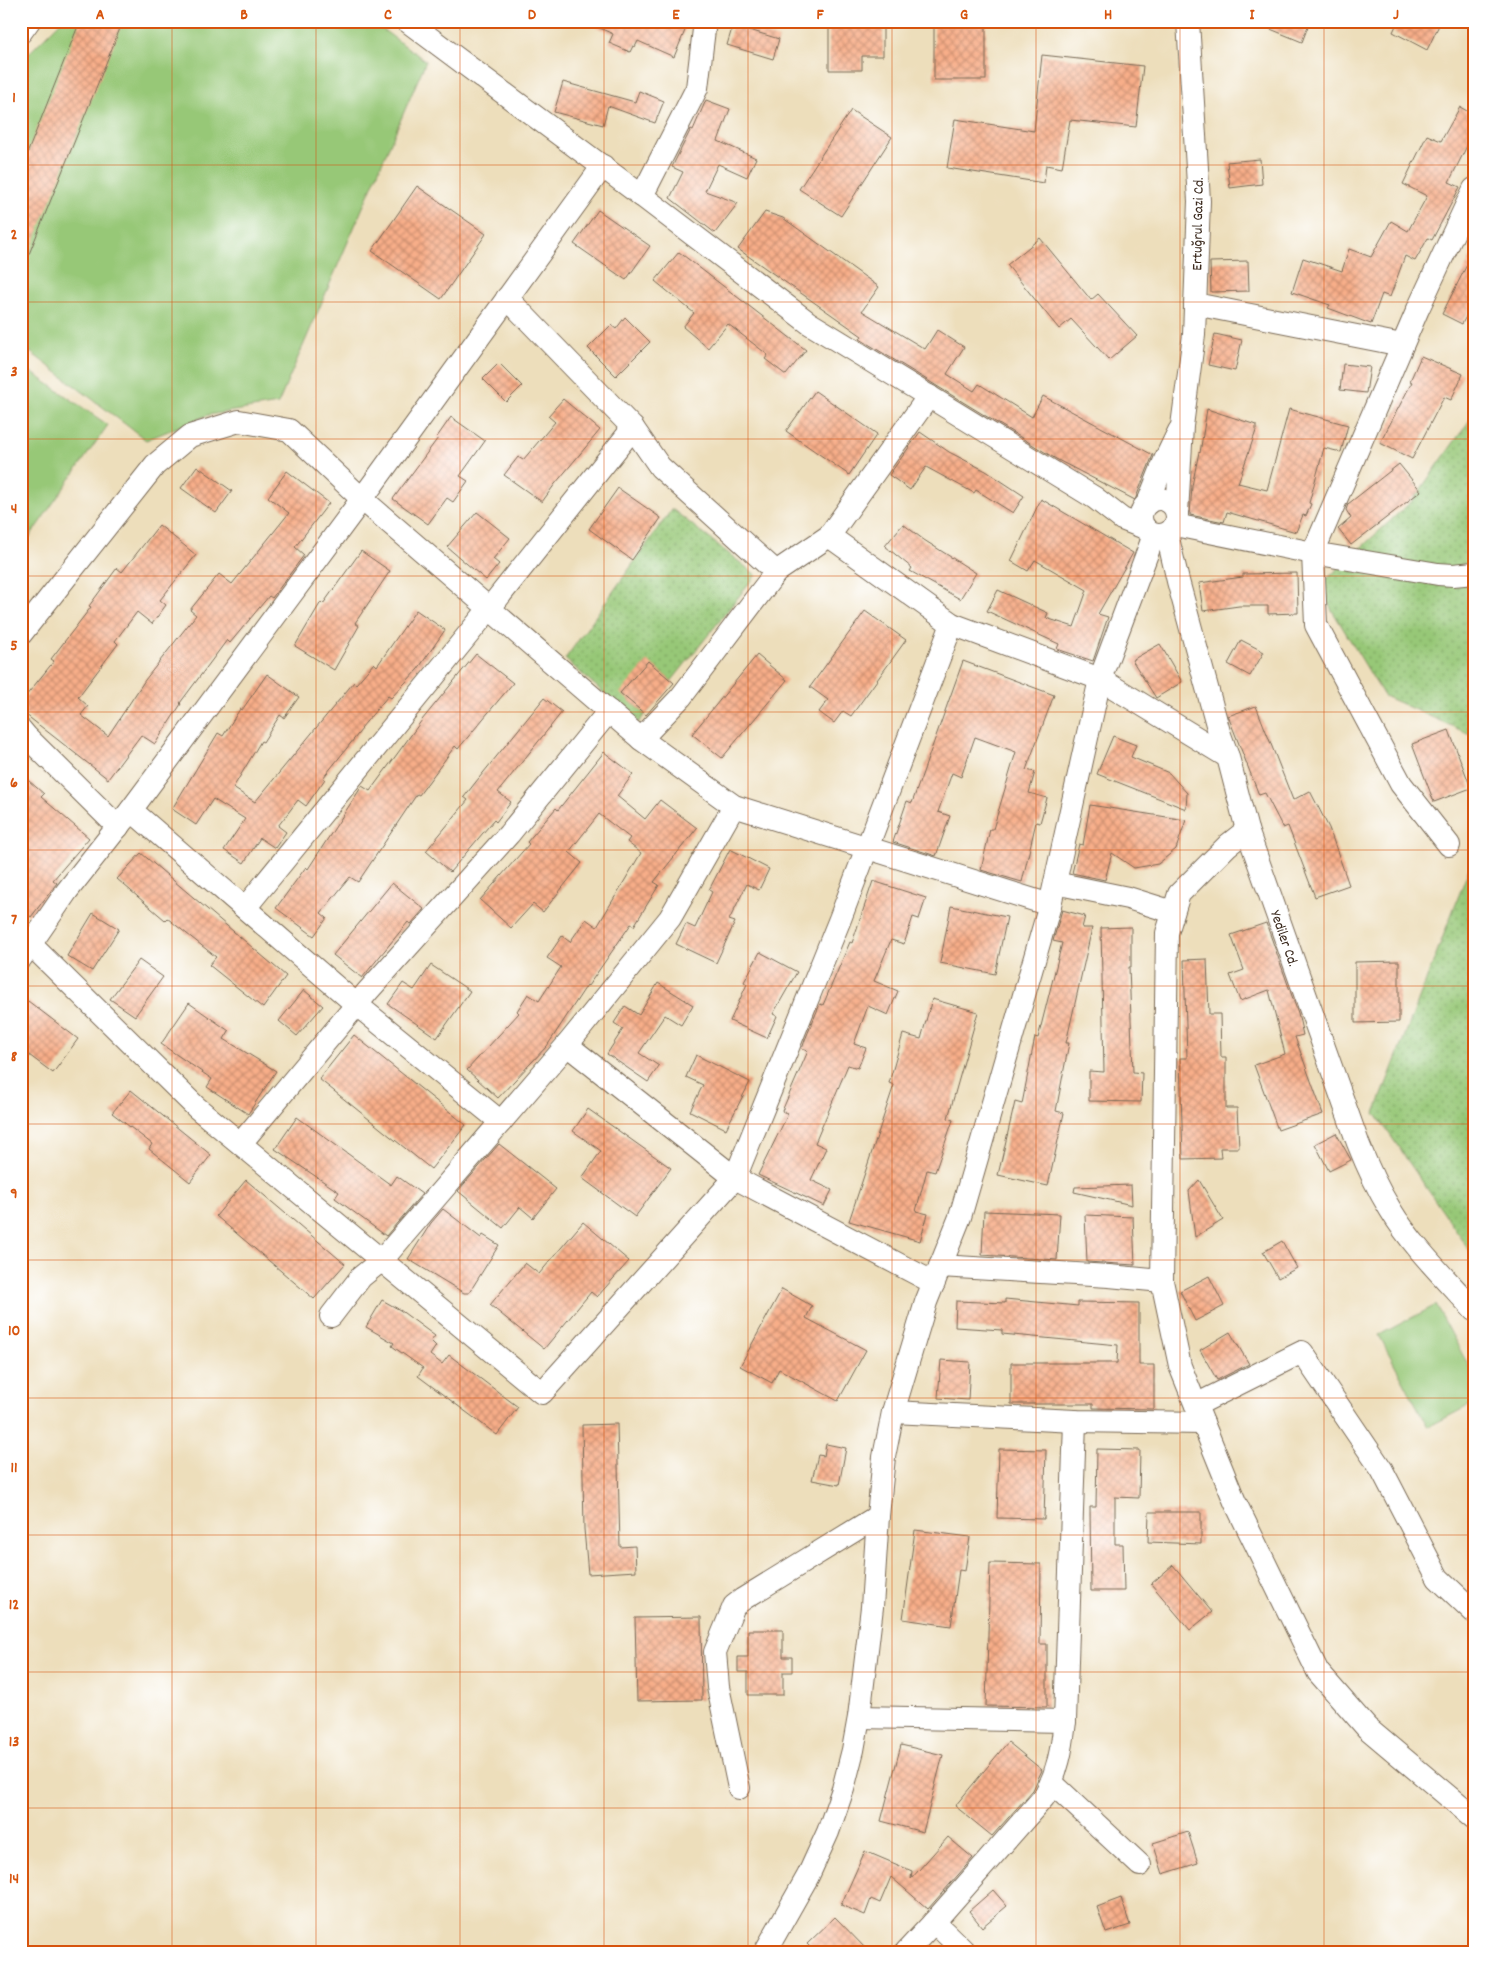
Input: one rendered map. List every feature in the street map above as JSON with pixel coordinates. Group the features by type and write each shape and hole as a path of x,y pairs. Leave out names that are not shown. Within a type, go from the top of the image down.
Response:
{"street":[{"path":"407,21 603,166 809,323 1095,498 1159,521 1313,553 1438,574 1474,573"},
{"path":"642,196 697,88 705,21"},
{"name":"Ertuğrul Gazi Cd.","path":"1182,426 1194,335 1199,201 1188,21"},
{"path":"603,166 362,500 124,819 24,946 196,1107 542,1392 735,1178 840,919 952,624"},
{"path":"1449,845 1401,784 1316,625 1313,553 1402,345 1474,188"},
{"path":"508,298 633,428 660,467 776,572"},
{"path":"1195,304 1402,345"},
{"path":"641,739 681,697 776,572 829,536 929,396"},
{"path":"21,634 155,465 190,436 239,421 289,430 362,500 609,712 641,739 734,806 1050,905"},
{"path":"1159,521 1165,460 1182,426"},
{"path":"773,1948 828,1832 843,1790 859,1716 872,1607 884,1457 893,1412 926,1302 960,1217 1050,905 1100,679 1159,521 1182,426"},
{"path":"245,908 633,428"},
{"name":"Yediler Cd.","path":"1159,521 1219,732 1228,757 1247,830 1372,1178 1391,1211 1412,1240 1474,1310"},
{"path":"829,536 952,624 1100,679 1228,757"},
{"path":"241,1143 357,1005 509,834 609,712"},
{"path":"21,730 124,819 245,908 357,1005 500,1122"},
{"path":"331,1316 361,1277 382,1260 567,1046 670,918 734,806"},
{"path":"1247,830 1228,845 1179,894 1167,933 1162,1281 1180,1366 1235,1502 1318,1672 1367,1728 1474,1818"},
{"path":"1055,883 1128,898 1174,912"},
{"path":"567,1046 735,1178 937,1275 1109,1276 1162,1281"},
{"path":"893,1412 1075,1421 1200,1414 1302,1352 1382,1470 1438,1578 1474,1612"},
{"path":"906,1952 1044,1797 1059,1766 1065,1721 1075,1421"},
{"path":"739,1788 718,1687 715,1652 734,1606 742,1599 878,1516"},
{"path":"859,1716 1065,1721"},
{"path":"1052,1783 1140,1865"},
{"path":"934,1922 965,1952"}],"green space":[{"path":"61,21 371,21 426,61 278,404 208,415 146,440 21,345 21,61"},
{"path":"21,365 108,425 21,549"},
{"path":"1474,414 1474,736 1384,696 1318,587 1413,500"},
{"path":"672,509 756,575 638,723 565,659"},
{"path":"1474,856 1474,1257 1375,1113"},
{"path":"1436,1305 1474,1376 1474,1403 1428,1427 1379,1335"}],"building":[{"path":"80,21 123,21 21,274 21,169"},
{"path":"584,21 689,21 674,57 638,41 630,52 609,43 613,34"},
{"path":"829,21 883,21 883,56 862,56 862,70 829,70"},
{"path":"934,21 986,21 986,80 934,80"},
{"path":"1251,21 1310,21 1302,42"},
{"path":"1398,21 1441,21 1427,50 1393,32"},
{"path":"733,25 779,39 773,59 727,45"},
{"path":"1042,55 1143,66 1136,127 1070,120 1062,168 1046,165 1044,183 947,168 955,119 1034,131"},
{"path":"563,82 635,102 639,91 664,101 655,123 608,106 603,125 554,112"},
{"path":"706,100 730,109 718,141 756,158 747,177 718,164 705,191 738,203 715,233 670,198 683,172 672,167 691,129 693,130"},
{"path":"1460,107 1474,115 1474,145 1469,142 1449,182 1460,187 1432,240 1428,238 1415,261 1405,256 1390,297 1382,294 1371,324 1328,308 1330,305 1292,292 1303,258 1342,271 1349,249 1371,257 1391,221 1408,231 1427,196 1403,184 1427,135 1441,141"},
{"path":"851,110 892,137 841,216 799,189"},
{"path":"1260,159 1262,184 1230,188 1227,162"},
{"path":"417,186 486,234 441,299 372,251"},
{"path":"598,210 650,246 626,280 574,244"},
{"path":"765,212 783,218 879,287 862,311 925,349 937,330 964,347 947,374 974,391 979,384 1032,417 1043,396 1153,455 1135,500 1056,459 860,339 862,336 738,249"},
{"path":"1040,238 1091,300 1098,294 1137,336 1109,360 1071,319 1059,329 1007,265"},
{"path":"1474,251 1474,301 1462,324 1442,314"},
{"path":"679,252 806,350 786,375 765,359 768,355 728,324 708,348 683,327 694,313 655,281"},
{"path":"1248,261 1249,291 1211,292 1210,262"},
{"path":"625,317 650,342 616,376 588,348 611,325 616,329"},
{"path":"1215,334 1242,340 1235,371 1208,365"},
{"path":"1421,356 1463,374 1451,400 1444,397 1412,459 1380,443 1412,382 1410,381"},
{"path":"499,363 522,386 506,402 483,379"},
{"path":"1343,364 1370,367 1366,393 1340,390"},
{"path":"815,391 877,434 849,475 786,431"},
{"path":"563,399 600,430 542,502 504,475 518,457 523,460 555,422 548,416"},
{"path":"1207,409 1256,425 1256,431 1238,483 1267,490 1289,409 1348,425 1341,452 1324,448 1309,503 1311,504 1306,516 1303,515 1296,532 1227,512 1224,522 1190,515 1192,486 1200,453"},
{"path":"451,417 485,441 460,476 468,481 453,502 447,498 428,524 393,499 438,438"},
{"path":"920,432 949,452 986,471 1024,496 1013,513 976,490 974,493 926,467 910,490 889,475"},
{"path":"1399,464 1421,491 1351,545 1338,529 1351,518 1346,510 1348,504"},
{"path":"197,466 232,491 216,513 181,488"},
{"path":"287,471 329,503 295,547 304,555 272,598 269,596 230,643 227,640 180,703 155,744 141,735 108,779 21,711 21,702 54,661 51,659 91,607 89,606 117,568 122,572 159,525 196,555 160,600 166,605 152,624 137,612 115,641 118,644 78,697 88,706 81,715 108,736 145,680 196,615 190,610 219,574 232,584 289,513 268,497"},
{"path":"618,488 661,518 632,560 589,529"},
{"path":"1041,499 1133,553 1098,614 1108,617 1093,661 1057,649 1059,644 987,611 998,590 1048,613 1046,618 1074,627 1087,590 1035,560 1028,571 1011,561"},
{"path":"477,512 510,538 493,559 499,564 486,580 447,547"},
{"path":"903,524 924,540 976,573 960,599 910,571 912,568 885,546"},
{"path":"361,551 390,571 355,623 359,626 334,670 295,646 321,602 323,604"},
{"path":"1297,573 1298,613 1268,614 1268,606 1239,606 1203,611 1199,583 1243,577 1243,574"},
{"path":"416,610 445,630 418,669 391,698 388,696 361,728 323,778 325,779 306,806 298,800 278,826 286,832 275,848 260,838 244,863 224,850 245,819 213,799 196,825 172,809 218,733 223,736 240,709 242,710 267,674 299,697 284,718 280,715 263,742 261,741 233,788 255,802 354,682 356,684 374,663 377,666"},
{"path":"865,611 906,640 851,716 843,711 834,723 819,712 828,700 810,687"},
{"path":"1241,640 1264,652 1250,676 1228,664"},
{"path":"1160,644 1182,682 1156,698 1132,660"},
{"path":"476,654 513,683 458,749 455,746 419,795 417,794 358,882 350,877 321,913 327,918 314,936 276,908 306,867 308,869 362,786 370,791 422,720"},
{"path":"757,655 787,680 722,758 692,734"},
{"path":"648,661 674,683 646,715 620,693"},
{"path":"963,661 1054,695 1026,770 1035,772 1029,793 1047,798 1040,823 1036,822 1022,882 981,870 990,829 993,829 1016,752 975,737 961,777 952,773 938,812 950,816 936,856 893,842 907,801 912,803"},
{"path":"544,698 562,712 498,792 511,802 496,822 494,820 450,872 426,851 468,800 464,797"},
{"path":"1256,706 1293,800 1310,791 1329,828 1349,885 1315,897 1288,826 1283,828 1265,793 1259,795 1228,716"},
{"path":"1449,730 1471,788 1434,802 1412,744"},
{"path":"1113,736 1136,745 1131,757 1169,773 1187,793 1186,809 1097,774"},
{"path":"604,752 633,774 617,796 645,819 660,800 697,828 654,882 659,885 634,926 631,924 587,985 547,1046 498,1098 467,1070 519,1013 517,1011 528,994 539,1001 561,967 547,958 562,936 570,942 586,919 597,927 641,853 627,842 630,838 599,814 569,852 582,863 543,912 533,904 511,928 480,900 529,844 527,842 556,808 558,810"},
{"path":"21,774 44,794 41,797 89,838 53,880 57,883 31,917 21,909"},
{"path":"1090,805 1186,820 1176,849 1158,864 1134,868 1112,853 1105,880 1072,873 1079,844 1083,845"},
{"path":"730,849 769,869 759,890 747,884 729,920 735,922 716,963 676,944 686,924 695,928 712,892 709,890"},
{"path":"141,853 286,976 263,1008 209,965 216,957 167,918 165,920 117,879"},
{"path":"873,881 926,898 919,919 913,917 904,944 891,940 874,981 898,991 888,1015 868,1006 854,1044 866,1048 858,1068 848,1065 815,1143 826,1148 811,1180 832,1190 824,1206 758,1175 788,1114 782,1111 808,1051 802,1049 805,1040 820,1004 823,1005 850,942 852,943"},
{"path":"392,883 424,909 411,924 408,922 362,978 333,955"},
{"path":"951,906 1007,917 995,974 940,963"},
{"path":"1062,910 1085,916 1082,928 1092,928 1066,1043 1069,1043 1056,1111 1064,1113 1048,1186 998,1175 1015,1102 1022,1104 1035,1037 1038,1038 1062,943 1053,941"},
{"path":"93,913 119,929 92,971 67,956"},
{"path":"1266,923 1298,1013 1303,1035 1295,1037 1323,1114 1278,1130 1254,1065 1285,1054 1269,990 1240,1001 1230,975 1244,970 1231,935"},
{"path":"1131,927 1131,967 1129,967 1133,1072 1142,1073 1141,1102 1089,1101 1089,1071 1104,1072 1101,928"},
{"path":"760,952 797,972 773,1014 777,1016 767,1038 730,1021 747,984 744,982"},
{"path":"1207,959 1209,1014 1220,1014 1221,1057 1226,1057 1226,1108 1237,1108 1239,1148 1220,1148 1221,1158 1183,1159 1180,1058 1187,1058 1184,960"},
{"path":"139,960 163,977 135,1016 110,999"},
{"path":"1399,961 1399,1022 1355,1023 1355,962"},
{"path":"431,965 470,991 437,1038 388,1004 403,983 414,990"},
{"path":"658,983 693,1005 681,1025 665,1015 639,1053 659,1066 648,1082 607,1054 623,1029 614,1023 625,1006 639,1015"},
{"path":"304,990 323,1006 297,1036 279,1021"},
{"path":"932,999 978,1012 948,1118 953,1120 935,1172 927,1170 916,1211 928,1214 920,1241 849,1221 894,1085 889,1083 903,1034 921,1039"},
{"path":"28,1001 78,1039 53,1073 21,1049 21,1010"},
{"path":"189,1003 229,1031 224,1039 276,1071 248,1114 207,1087 212,1079 161,1044"},
{"path":"354,1035 466,1125 431,1169 319,1079"},
{"path":"696,1055 750,1082 726,1129 690,1111 703,1085 686,1077"},
{"path":"131,1090 211,1155 190,1182 149,1149 152,1144 112,1113"},
{"path":"588,1109 671,1168 635,1217 582,1178 601,1151 573,1131"},
{"path":"297,1117 391,1185 397,1176 422,1194 386,1236 335,1198 339,1192 275,1149"},
{"path":"1336,1133 1351,1160 1329,1171 1315,1144"},
{"path":"499,1144 556,1189 533,1218 520,1207 503,1228 458,1191"},
{"path":"246,1180 345,1264 314,1299 216,1216"},
{"path":"1199,1180 1223,1220 1195,1237 1189,1191"},
{"path":"1131,1185 1132,1205 1074,1192 1075,1187"},
{"path":"443,1209 481,1238 483,1235 499,1245 469,1293 464,1293 408,1259 431,1223"},
{"path":"984,1211 1060,1214 1057,1260 982,1255"},
{"path":"1085,1215 1133,1217 1135,1265 1087,1262"},
{"path":"583,1222 629,1261 597,1297 591,1292 544,1349 490,1305 525,1263 539,1274"},
{"path":"1282,1241 1297,1268 1278,1278 1263,1252"},
{"path":"1209,1276 1224,1306 1195,1321 1180,1291"},
{"path":"782,1289 812,1306 806,1318 866,1350 838,1401 779,1369 772,1383 740,1366"},
{"path":"1005,1299 1078,1306 1078,1302 1139,1303 1139,1365 1154,1365 1154,1409 1093,1408 1093,1404 1011,1404 1011,1363 1117,1363 1118,1345 1002,1334 1002,1330 955,1327 956,1301 1005,1303"},
{"path":"382,1300 400,1310 435,1336 431,1341 436,1346 430,1355 442,1364 449,1355 518,1407 497,1435 418,1376 423,1368 392,1346 394,1343 366,1327"},
{"path":"1230,1332 1249,1364 1217,1380 1200,1350"},
{"path":"941,1360 970,1362 968,1400 938,1398"},
{"path":"617,1424 620,1547 635,1546 636,1571 588,1574 584,1529 582,1425"},
{"path":"826,1444 846,1448 839,1485 812,1480 818,1455 824,1456"},
{"path":"999,1449 1046,1450 1044,1519 997,1518"},
{"path":"1097,1449 1140,1450 1139,1498 1115,1497 1115,1544 1123,1544 1124,1591 1091,1591 1090,1507 1096,1507"},
{"path":"1149,1512 1201,1512 1201,1544 1148,1542"},
{"path":"915,1530 970,1537 965,1571 959,1570 951,1626 903,1619"},
{"path":"990,1563 1041,1564 1040,1644 1047,1644 1047,1707 986,1706"},
{"path":"1173,1565 1212,1612 1190,1630 1151,1584"},
{"path":"701,1617 702,1700 637,1701 635,1618"},
{"path":"748,1630 783,1630 783,1657 792,1657 792,1672 783,1672 783,1695 748,1695 748,1672 738,1672 738,1657 748,1657"},
{"path":"1008,1742 1042,1770 1033,1790 992,1836 955,1806"},
{"path":"901,1745 943,1755 923,1832 881,1821"},
{"path":"1188,1832 1198,1863 1163,1874 1153,1843"},
{"path":"948,1837 973,1858 928,1909 891,1877 880,1903 871,1899 865,1915 841,1905 865,1851 912,1871 911,1879"},
{"path":"993,1890 1007,1906 982,1927 969,1911"},
{"path":"1121,1898 1130,1925 1106,1933 1097,1907"},
{"path":"835,1917 869,1952 815,1952 807,1944"}]}
